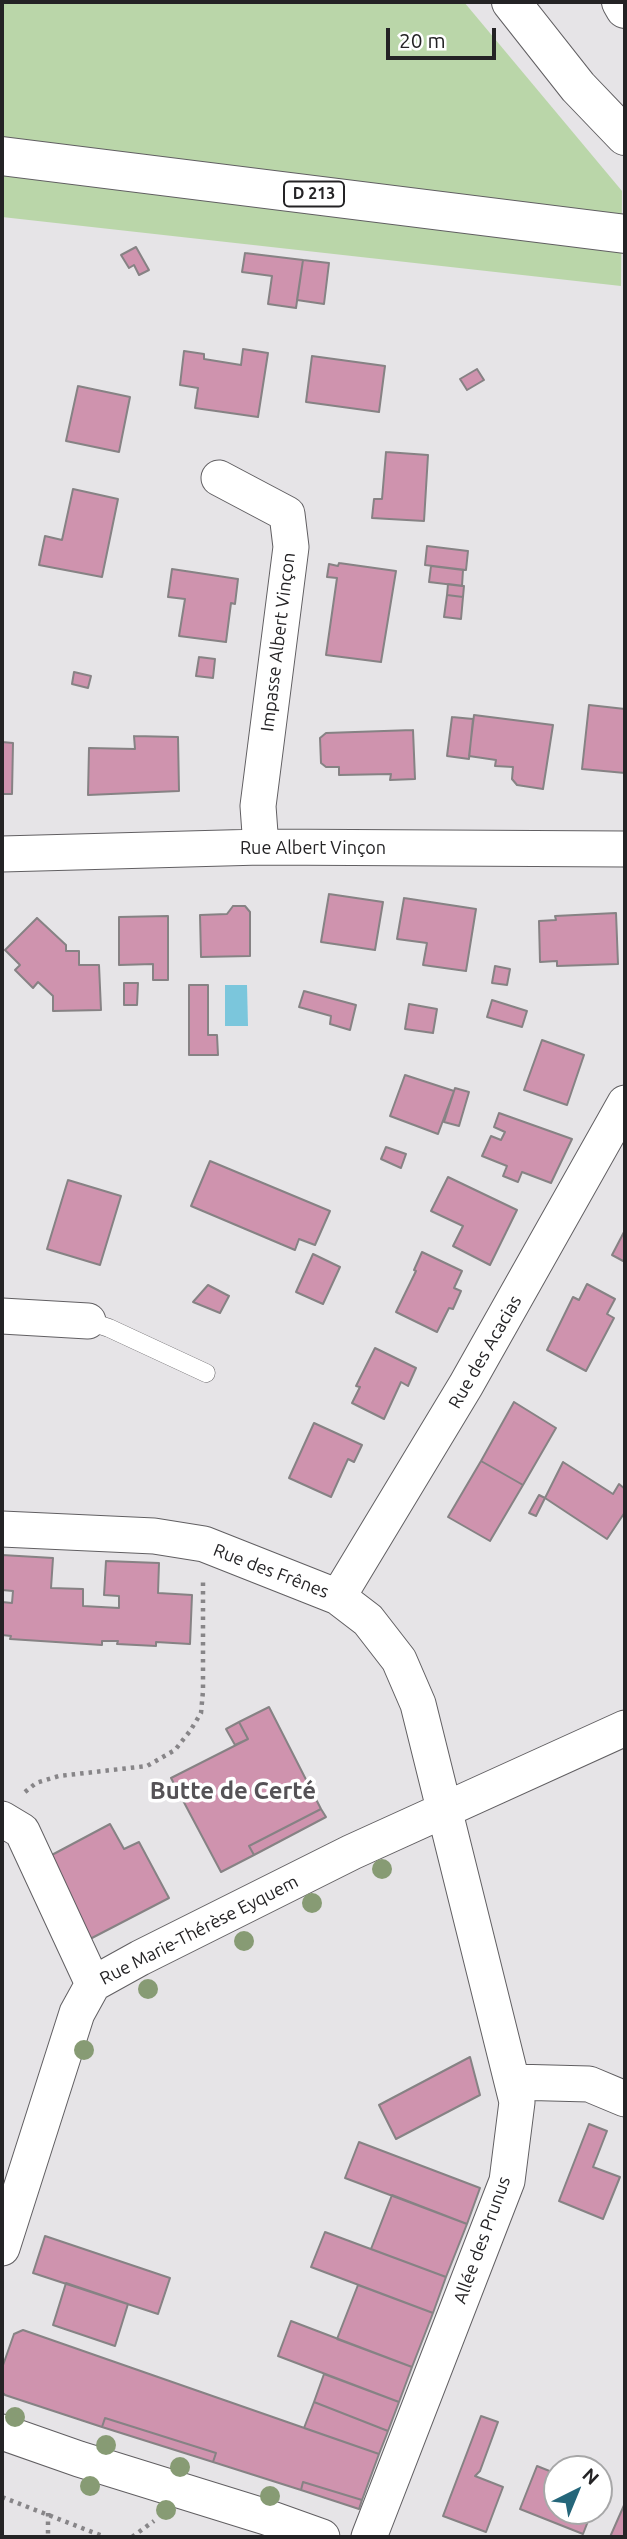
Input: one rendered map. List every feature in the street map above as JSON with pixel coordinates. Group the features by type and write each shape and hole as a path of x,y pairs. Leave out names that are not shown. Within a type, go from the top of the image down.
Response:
{"highway":[{"path":"511,2 578,87 625,136"},
{"path":"543,2 588,61 625,101"},
{"path":"621,2 625,9"},
{"name":"D 213","path":"2,156 625,234"}],"street":[{"name":"Impasse Albert Vinçon","path":"219,478 287,514 291,547 258,806 261,847"},
{"name":"Rue Albert Vinçon","path":"2,854 261,847 625,849"},
{"name":"Rue des Acacias","path":"338,1597 466,1385 625,1103"},
{"path":"2,1316 88,1321"},
{"name":"Rue des Frênes","path":"2,1529 154,1536 204,1544 338,1597 368,1620 400,1660 418,1704 444,1810"},
{"path":"444,1810 625,1728"},
{"path":"10,1808 93,1984"},
{"name":"Rue Marie-Thérèse Eyquem","path":"2,2248 77,2013 93,1984 352,1852 444,1810"},
{"name":"Allée des Prunus","path":"369,2537 507,2181 517,2102 444,1810"},
{"path":"513,2082 589,2084 625,2099"},
{"path":"2,2432 322,2537"}],"lane":[{"path":"88,1321 206,1373"}],"path":[{"path":"10,1808 36,1783 59,1776 147,1766 175,1750 190,1731 201,1713 203,1691 204,1544"},
{"path":"2,2497 105,2537"},
{"path":"48,2513 48,2537"},
{"path":"132,2537 156,2519"}],"green space":[{"path":"2,2 464,2 622,191 621,286 2,217"}],"water":[{"path":"225,985 247,985 248,1026 225,1026"}],"building":[{"path":"136,247 149,270 139,275 134,265 129,268 121,255"},
{"path":"245,253 303,260 296,308 268,304 272,276 242,272"},
{"path":"303,260 329,263 324,304 297,300"},
{"path":"243,349 268,353 258,417 195,408 198,388 180,385 184,351 204,354 204,359 241,365"},
{"path":"312,356 385,366 379,412 306,402"},
{"path":"477,369 484,380 467,390 460,379"},
{"path":"78,386 130,397 119,452 66,441"},
{"path":"386,452 428,455 424,521 372,518 374,499 382,499"},
{"path":"73,489 118,499 102,577 39,565 45,536 62,540"},
{"path":"427,546 468,551 466,570 425,565"},
{"path":"339,563 396,571 381,662 326,655 337,578 327,577 329,564 338,566"},
{"path":"431,566 463,570 462,586 429,582"},
{"path":"172,569 238,579 235,604 231,603 226,642 179,636 185,599 168,597"},
{"path":"448,584 464,586 463,597 447,595"},
{"path":"447,595 463,597 461,619 444,617"},
{"path":"199,657 215,659 213,678 196,676"},
{"path":"74,672 91,676 88,688 72,684"},
{"path":"589,705 625,709 625,773 582,769"},
{"path":"474,715 553,725 543,789 517,785 512,779 513,767 495,766 496,760 469,756"},
{"path":"452,717 473,719 469,759 447,756"},
{"path":"413,730 415,779 390,780 391,774 339,775 339,767 326,767 321,763 320,738 326,733"},
{"path":"134,736 178,737 179,791 88,795 89,748 135,749"},
{"path":"2,742 13,743 12,794 2,794"},
{"path":"329,894 383,902 375,950 321,942"},
{"path":"404,898 476,909 466,971 423,965 427,943 397,939"},
{"path":"233,906 245,906 250,912 250,956 201,957 200,915 227,914"},
{"path":"616,913 618,964 557,966 557,961 540,962 539,921 556,920 555,916"},
{"path":"168,916 168,980 153,980 153,964 119,965 119,917"},
{"path":"37,918 66,945 66,951 79,951 79,965 99,965 101,1010 53,1011 53,996 38,982 33,988 15,970 20,965 5,950"},
{"path":"495,966 510,969 507,985 492,983"},
{"path":"124,983 138,983 137,1005 124,1005"},
{"path":"189,985 208,985 208,1035 217,1035 218,1055 189,1055"},
{"path":"304,991 356,1005 350,1030 330,1024 331,1016 299,1007"},
{"path":"492,1000 527,1011 522,1027 487,1017"},
{"path":"409,1004 437,1009 433,1033 405,1029"},
{"path":"542,1040 584,1055 567,1105 524,1090"},
{"path":"405,1075 454,1091 438,1134 390,1116"},
{"path":"455,1088 469,1092 459,1126 444,1122"},
{"path":"499,1113 572,1139 551,1183 522,1172 518,1182 503,1176 507,1166 482,1156 491,1136 501,1140 505,1132 494,1127"},
{"path":"386,1147 406,1154 401,1168 381,1159"},
{"path":"210,1161 330,1211 315,1245 299,1239 295,1250 191,1206"},
{"path":"448,1177 517,1210 490,1265 453,1246 463,1226 431,1211"},
{"path":"68,1180 121,1196 100,1265 47,1249"},
{"path":"625,1230 625,1262 612,1255"},
{"path":"422,1252 462,1271 454,1288 461,1291 453,1309 449,1308 437,1332 396,1312"},
{"path":"313,1254 340,1267 323,1304 296,1292"},
{"path":"587,1284 615,1299 607,1314 614,1318 586,1371 547,1350 573,1297 579,1300"},
{"path":"208,1285 229,1296 220,1313 193,1302"},
{"path":"375,1348 416,1368 408,1386 401,1382 384,1419 352,1403 360,1387 356,1386"},
{"path":"514,1402 556,1428 523,1485 481,1461"},
{"path":"314,1423 362,1445 354,1462 348,1459 331,1497 289,1478"},
{"path":"481,1461 523,1485 490,1541 448,1517"},
{"path":"563,1462 613,1494 619,1484 625,1489 625,1512 607,1539 545,1498"},
{"path":"539,1495 545,1498 536,1516 529,1513"},
{"path":"2,1555 53,1558 51,1588 83,1589 83,1606 119,1608 119,1596 104,1595 106,1561 159,1563 158,1593 192,1595 190,1644 156,1642 156,1646 102,1641 102,1645 10,1639 11,1636 2,1635 2,1602 12,1603 13,1591 2,1590"},
{"path":"269,1707 321,1809 249,1846 254,1855 221,1872 171,1778 248,1739 239,1722"},
{"path":"239,1722 248,1739 235,1745 226,1729"},
{"path":"321,1809 326,1817 254,1855 249,1846"},
{"path":"110,1824 124,1849 139,1842 169,1898 90,1939 48,1857"},
{"path":"470,2057 480,2095 396,2139 379,2105"},
{"path":"589,2124 607,2131 593,2167 620,2177 603,2219 559,2201"},
{"path":"359,2142 480,2188 467,2224 345,2178"},
{"path":"392,2195 467,2224 446,2277 371,2249"},
{"path":"325,2232 446,2277 433,2313 311,2267"},
{"path":"45,2236 170,2278 158,2314 33,2273"},
{"path":"66,2283 128,2304 115,2346 53,2325"},
{"path":"358,2285 433,2313 412,2367 337,2339"},
{"path":"291,2321 412,2367 399,2402 278,2356"},
{"path":"23,2330 379,2454 362,2500 303,2482 301,2490 213,2462 216,2453 105,2418 102,2427 5,2395 2,2392 2,2368 14,2334"},
{"path":"324,2374 399,2402 388,2431 314,2402"},
{"path":"314,2402 388,2431 379,2454 304,2428"},
{"path":"481,2416 498,2422 480,2471 475,2476 503,2487 486,2532 443,2516"},
{"path":"105,2418 216,2453 213,2462 102,2427"},
{"path":"537,2466 543,2468 543,2518 520,2509"},
{"path":"303,2482 362,2500 359,2509 301,2490"},
{"path":"625,2503 625,2537 610,2537"},
{"path":"560,2525 587,2525 583,2534"}],"district":[{"name":"Butte de Certé","path":"233,1791"}]}
